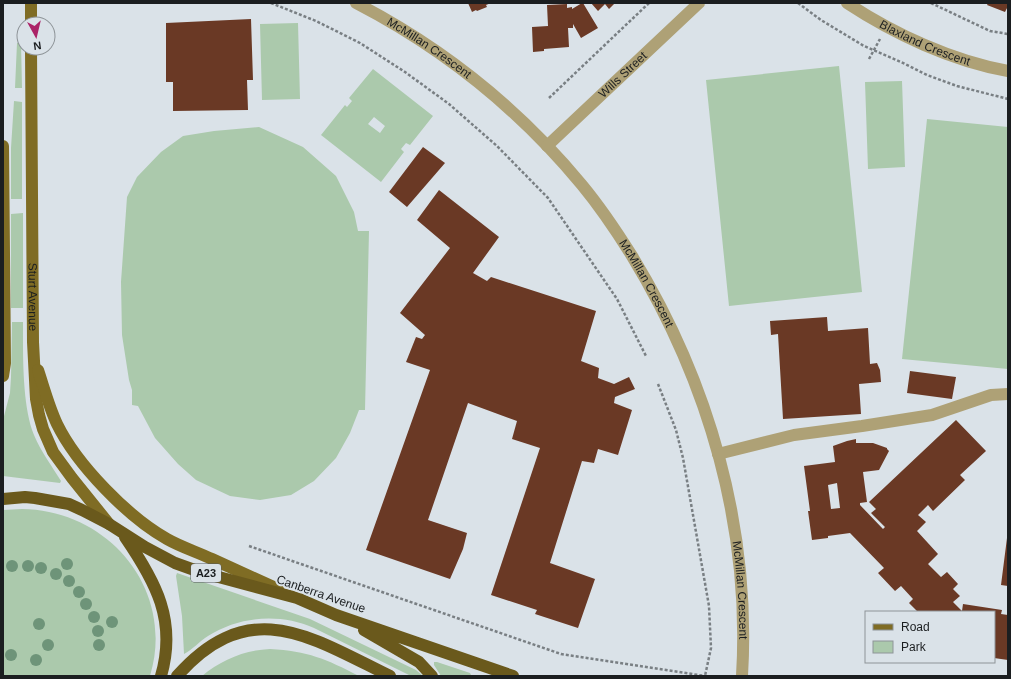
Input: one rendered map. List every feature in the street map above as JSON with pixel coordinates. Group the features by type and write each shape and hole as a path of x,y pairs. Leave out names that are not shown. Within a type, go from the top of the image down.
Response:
{"highway":[{"name":"Canberra Avenue","path":"3,499 25,497 53,500 69,504 109,524 145,547 175,562 200,572 297,598 336,615 513,676"},
{"name":"Canberra Avenue","path":"122,533 154,583 166,622 165,655 161,676"},
{"path":"336,615 419,662 432,676"},
{"path":"177,676 218,641 237,633 264,629 289,631 310,637 390,676"}],"main road":[{"path":"31,3 31,16"},
{"name":"Sturt Avenue","path":"31,56 33,354 36,399 39,415 47,440 53,452 67,472 109,524"},
{"path":"3,146 5,363 3,376"},
{"path":"33,354 53,416 68,443 89,471 125,507 145,524 167,539 297,598"}],"street":[{"name":"McMillan Crescent","path":"356,3 400,27 444,56 490,93 547,146 595,202 625,246 648,284 673,331 686,360 704,408 731,505 739,565 742,605 742,676"},
{"name":"Wills Street","path":"547,146 700,3"},
{"name":"Blaxland Crescent","path":"847,3 887,27 936,49 1008,71"},
{"path":"718,454 794,435 932,415 987,396 1008,394"}],"path":[{"path":"271,3 360,43 405,72 449,104 497,146 548,198 617,299 646,356"},
{"path":"549,98 649,3"},
{"path":"798,3 834,29 873,50 926,75 957,86 1008,99"},
{"path":"931,3 990,31 1008,34"},
{"path":"868,59 887,27"},
{"path":"249,546 560,654 705,676 711,648 709,606 683,458 676,430 658,384"}],"green space":[{"path":"298,23 300,99 262,100 260,24"},
{"path":"16,56 21,56 22,88 15,88"},
{"path":"839,66 862,292 729,306 706,80"},
{"path":"373,69 433,116 410,145 406,143 401,149 404,152 381,182 321,135 345,105 347,107 352,101 349,98","holes":["374,117 385,126 380,133 368,124"]},
{"path":"902,81 905,167 868,169 865,82"},
{"path":"14,101 22,102 22,199 11,199 11,148"},
{"path":"927,119 1008,127 1008,369 902,359"},
{"path":"259,127 303,147 336,176 354,212 358,231 369,231 365,410 359,410 350,433 336,458 314,481 291,495 260,500 230,496 196,480 178,464 155,438 138,406 132,405 132,390 122,335 121,282 127,197 137,177 161,152 183,136 214,131"},
{"path":"23,213 23,308 11,308 11,214"},
{"path":"12,322 23,322 25,395 30,423 43,453 61,481 60,483 3,476 3,420 10,393"},
{"path":"22,509 54,513 82,523 108,540 128,561 144,586 153,614 156,644 150,676 3,676 3,510"},
{"path":"177,573 310,619 416,670 423,676 411,676 314,628 288,620 260,619 233,624 208,636 184,654 182,616 176,576"},
{"path":"270,649 295,652 316,657 359,676 202,676 217,665 234,657 252,651"},
{"path":"434,662 470,673 471,675 441,676 434,665"}],"building":[{"path":"468,3 491,3 486,5 487,7 472,12"},
{"path":"582,3 598,28 581,38 573,24 573,28 568,28 569,47 544,49 544,51 533,52 532,27 548,26 547,5 567,4 567,8 572,7 572,9"},
{"path":"591,3 615,3 609,9 605,4 598,11"},
{"path":"988,3 1008,3 1008,6 1005,12 987,5"},
{"path":"251,19 253,80 247,80 248,110 173,111 173,82 166,82 166,23"},
{"path":"423,147 445,163 407,207 389,192"},
{"path":"439,190 499,237 473,273 487,281 491,277 596,311 581,361 599,368 598,378 614,384 629,377 635,389 615,397 614,403 632,410 618,455 598,449 594,463 582,461 550,563 595,579 578,628 535,614 537,610 491,595 540,448 512,439 517,421 468,403 428,520 467,533 463,549 450,579 366,550 430,370 406,362 416,337 422,339 425,335 400,313 450,248 417,220"},
{"path":"827,317 828,331 868,328 870,364 877,363 880,370 881,382 859,384 861,414 783,419 778,334 771,335 770,321"},
{"path":"910,371 956,377 952,399 907,393"},
{"path":"956,420 986,451 960,475 965,480 933,511 928,505 918,515 926,522 917,531 938,554 928,564 941,577 947,572 958,584 953,589 960,596 953,602 962,611 917,611 909,603 913,599 901,586 895,591 878,573 884,568 850,533 812,540 804,466 835,462 833,446 856,439 856,443 873,443 887,448 889,451 879,470 863,472 867,502 860,503 860,505 883,529 885,527 871,513 876,509 869,502","holes":["837,483 840,508 831,509 828,485"]},
{"path":"1008,538 1008,586 1001,585"},
{"path":"963,604 1002,610 1001,614 1008,615 1008,660 995,658 995,611 962,611"}]}
